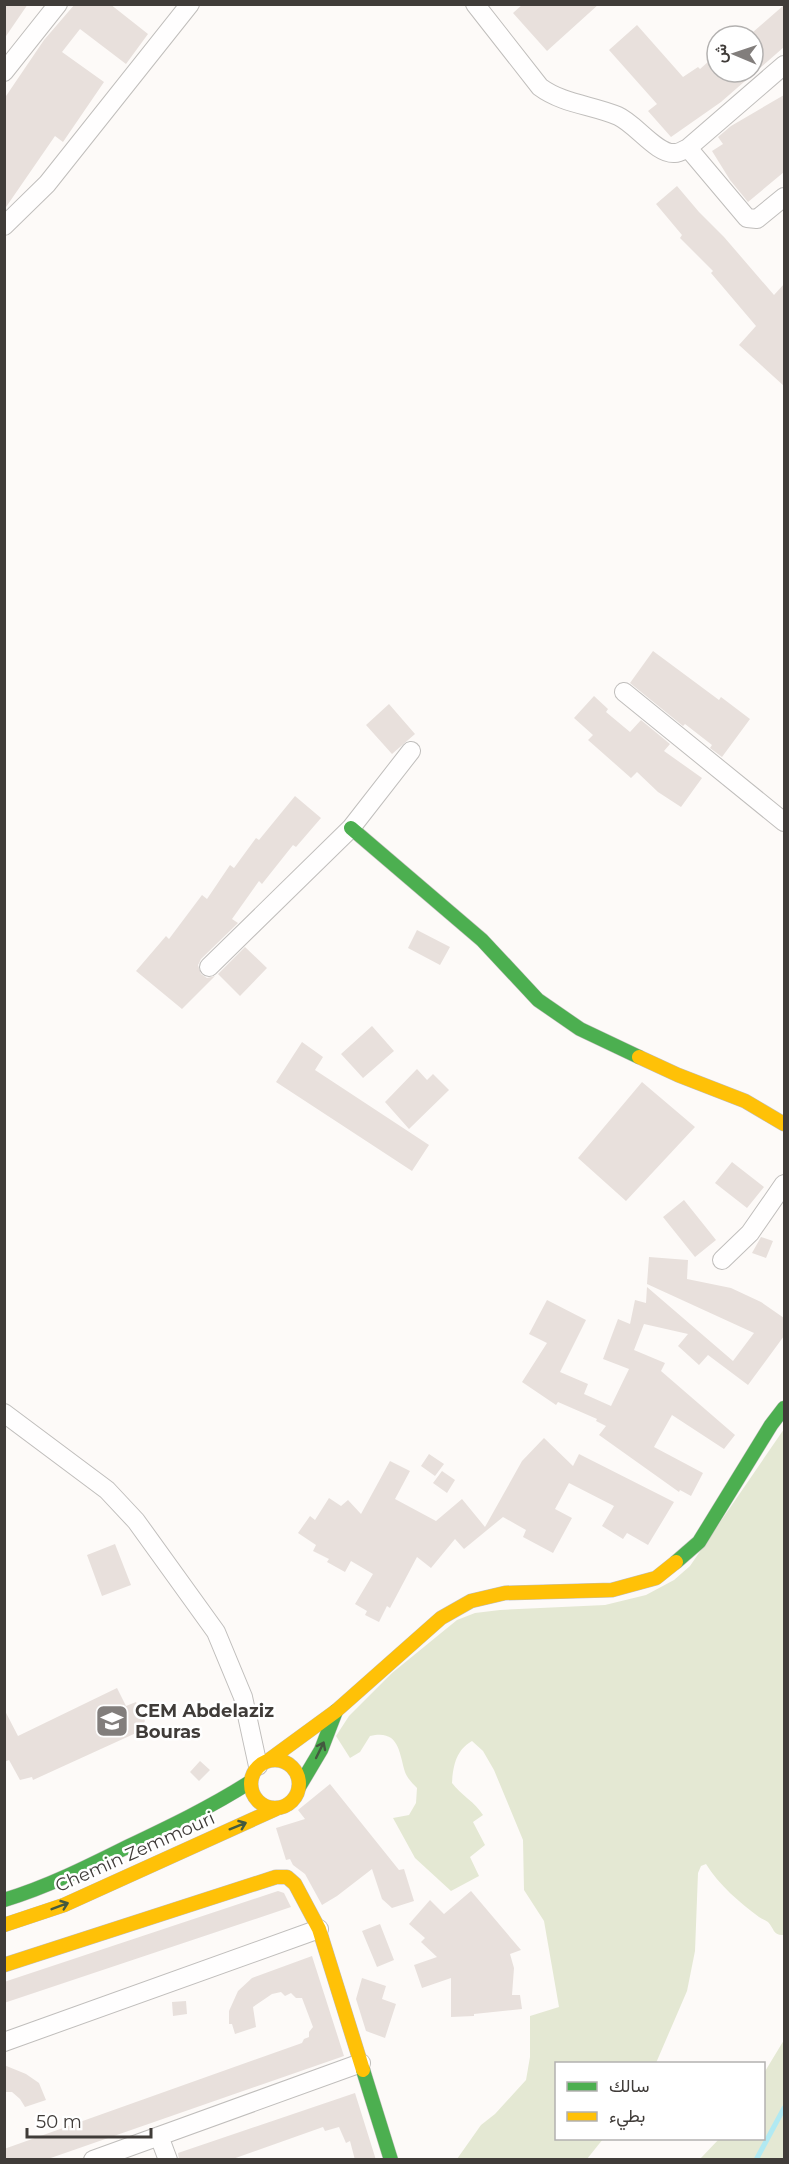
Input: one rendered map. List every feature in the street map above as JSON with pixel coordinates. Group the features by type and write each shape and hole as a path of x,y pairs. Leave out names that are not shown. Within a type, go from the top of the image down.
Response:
{"street":[{"path":"4,72 58,4"},
{"path":"4,226 46,184 190,4"},
{"path":"475,4 540,87 553,97 617,116 633,124 658,149 674,154 688,148 784,65"},
{"path":"688,148 747,218 757,219 784,197"},
{"path":"624,692 784,822"},
{"path":"209,967 351,828 411,752"},
{"path":"351,828 482,940 538,1000 563,1018 580,1029 668,1070 745,1101 784,1124"},
{"path":"722,1260 750,1233 784,1184"},
{"name":"Chemin Zemmouri","path":"4,1900 52,1884 199,1813 336,1711 441,1618 471,1601 505,1593 612,1590 656,1578 699,1542 771,1425 784,1408"},
{"path":"4,1413 107,1491 136,1521 216,1632 243,1697 259,1769 255,1798 261,1805 269,1808 278,1808 292,1801 299,1787 299,1778 288,1763 279,1760 259,1769"},
{"name":"Chemin Zemmouri","path":"299,1787 321,1750 336,1711"},
{"name":"Chemin Zemmouri","path":"4,1925 64,1905 278,1808"},
{"path":"4,1965 276,1877 287,1877 295,1884 319,1929 391,2160"},
{"path":"4,2042 319,1929"},
{"path":"93,2160 361,2063"},
{"path":"159,2136 168,2160"}],"green space":[{"path":"784,1429 784,1935 776,1933 768,1922 737,1900 706,1864 701,1866 698,1873 695,1951 687,1991 656,2062 555,2062 555,2140 602,2140 587,2159 457,2159 481,2125 495,2114 526,2080 530,2057 530,2016 559,2007 544,1921 524,1890 523,1840 494,1770 483,1751 472,1741 462,1749 456,1759 452,1783 483,1815 473,1822 485,1845 470,1857 479,1876 451,1891 415,1858 393,1818 409,1815 416,1803 417,1788 406,1774 396,1744 387,1736 370,1736 360,1752 350,1758 336,1736 349,1716 392,1673 457,1620 475,1613 500,1610 605,1605 646,1595 674,1580 690,1566"},
{"path":"784,2040 784,2159 700,2159 718,2140 765,2140 765,2071"}],"building":[{"path":"4,4 28,4 4,39"},
{"path":"75,4 110,4 148,34 126,64 80,29 62,52 104,82 63,142 55,136 4,210 4,99 44,40"},
{"path":"523,4 599,4 547,51 513,13"},
{"path":"784,5 784,47 765,64 765,24 762,24"},
{"path":"637,25 683,77 698,67 700,69 705,65 705,84 742,84 721,102 671,137 648,111 657,104 609,50"},
{"path":"784,95 784,172 748,202 730,180 712,151 723,144 718,137 731,126"},
{"path":"677,186 774,295 784,284 784,386 739,345 756,326 711,273 713,271 680,238 682,235 656,204"},
{"path":"653,651 719,700 721,697 750,719 722,757 710,748 712,745 685,724 683,726 630,683"},
{"path":"594,696 608,709 606,712 630,732 641,720 670,744 664,751 702,778 681,807 658,792 637,772 631,778 588,740 593,735 574,718"},
{"path":"389,704 415,734 392,754 366,725"},
{"path":"295,796 321,818 296,847 293,845 262,884 259,881 232,919 238,923 201,959 198,965 201,974 207,978 215,976 182,1009 136,971 166,936 169,939 202,895 207,899 230,865 234,868 256,838 259,840"},
{"path":"417,930 450,947 440,965 408,948"},
{"path":"245,947 267,968 240,996 218,974"},
{"path":"372,1026 394,1051 363,1078 341,1054"},
{"path":"302,1042 323,1057 315,1070 429,1145 412,1171 276,1082"},
{"path":"417,1069 427,1080 433,1074 449,1090 409,1129 385,1102"},
{"path":"642,1082 695,1127 626,1201 578,1158"},
{"path":"732,1162 764,1187 747,1208 715,1183"},
{"path":"684,1200 716,1240 695,1257 663,1217"},
{"path":"761,1237 773,1241 766,1258 752,1253"},
{"path":"649,1257 688,1260 687,1279 731,1288 761,1302 784,1318 784,1336 748,1385 708,1355 699,1365 678,1346 688,1334 644,1324 634,1350 665,1363 661,1371 735,1435 724,1449 672,1415 654,1447 703,1473 691,1496 680,1490 679,1492 599,1435 606,1426 596,1421 597,1419 558,1402 556,1405 522,1382 547,1343 529,1334 547,1300 586,1320 560,1372 588,1384 584,1394 611,1406 629,1369 603,1359 618,1319 630,1324 635,1300 646,1303 647,1287 733,1361 754,1333 647,1284"},
{"path":"544,1438 573,1466 579,1454 674,1502 648,1545 627,1533 623,1539 602,1526 614,1506 569,1483 555,1509 572,1518 553,1553 523,1537 526,1530 503,1517 464,1549 455,1539 431,1568 417,1557 390,1608 387,1606 379,1622 365,1615 367,1611 355,1604 373,1574 351,1561 345,1572 327,1562 329,1559 313,1551 316,1545 298,1533 310,1516 315,1520 329,1498 341,1506 348,1500 361,1514 390,1461 410,1471 395,1499 436,1521 462,1499 485,1527 522,1461"},
{"path":"429,1454 444,1464 435,1476 421,1466"},
{"path":"442,1471 455,1480 447,1493 433,1483"},
{"path":"115,1544 131,1585 102,1596 87,1555"},
{"path":"117,1688 126,1706 136,1702 145,1721 136,1733 33,1780 32,1777 20,1780 9,1760 4,1762 4,1709 18,1736"},
{"path":"200,1761 210,1770 199,1781 190,1772"},
{"path":"330,1784 399,1870 404,1869 414,1901 392,1908 382,1899 372,1869 322,1905 305,1874 293,1865 290,1859 286,1860 276,1828 305,1819 298,1810"},
{"path":"278,1891 284,1893 291,1907 4,2003 4,1982"},
{"path":"471,1891 521,1950 510,1954 514,1968 512,1995 520,1995 522,2009 451,2017 451,1978 422,1988 414,1965 437,1957 421,1942 425,1938 409,1924 430,1900 444,1914"},
{"path":"380,1924 394,1960 377,1967 362,1931"},
{"path":"312,1956 344,2056 45,2160 4,2160 4,2149 302,2043 309,2037 309,2032 313,2027 302,1998 296,1998 291,1993 285,1996 281,1992 272,1994 253,2007 256,2027 235,2034 232,2024 229,2024 229,2011 238,1991 252,1978"},
{"path":"362,1978 386,1986 382,1999 396,2004 385,2038 366,2031 356,1999"},
{"path":"186,2001 187,2014 173,2016 172,2002"},
{"path":"4,2065 26,2074 39,2083 46,2100 25,2107 12,2092 4,2092"},
{"path":"355,2093 376,2160 355,2160 350,2141 346,2143 339,2127 325,2131 323,2127 230,2160 179,2160 178,2153"}],"waterway":[{"path":"756,2160 784,2108"}],"traffic: fast":[{"path":"351,828 482,940 538,1000 580,1029 639,1057"},
{"path":"676,1562 699,1542 771,1425 784,1408"},
{"path":"299,1787 321,1750 336,1711"},
{"path":"4,1900 51,1883 97,1862 190,1816 250,1782"},
{"path":"363,2070 391,2160"}],"traffic: slow":[{"path":"639,1057 745,1101 784,1124"},
{"path":"269,1760 336,1711 441,1618 471,1601 505,1593 612,1590 656,1578 676,1562"},
{"path":"270,1760 280,1760 295,1770 299,1784 298,1793 289,1804 280,1808 270,1808 255,1798 251,1789 251,1779 261,1764 270,1760"},
{"path":"4,1925 64,1905 278,1808"},
{"path":"4,1965 276,1877 287,1877 295,1884 319,1929 363,2070"}],"place":[{"name":"CEM Abdelaziz Bouras","path":"112,1721"}]}
